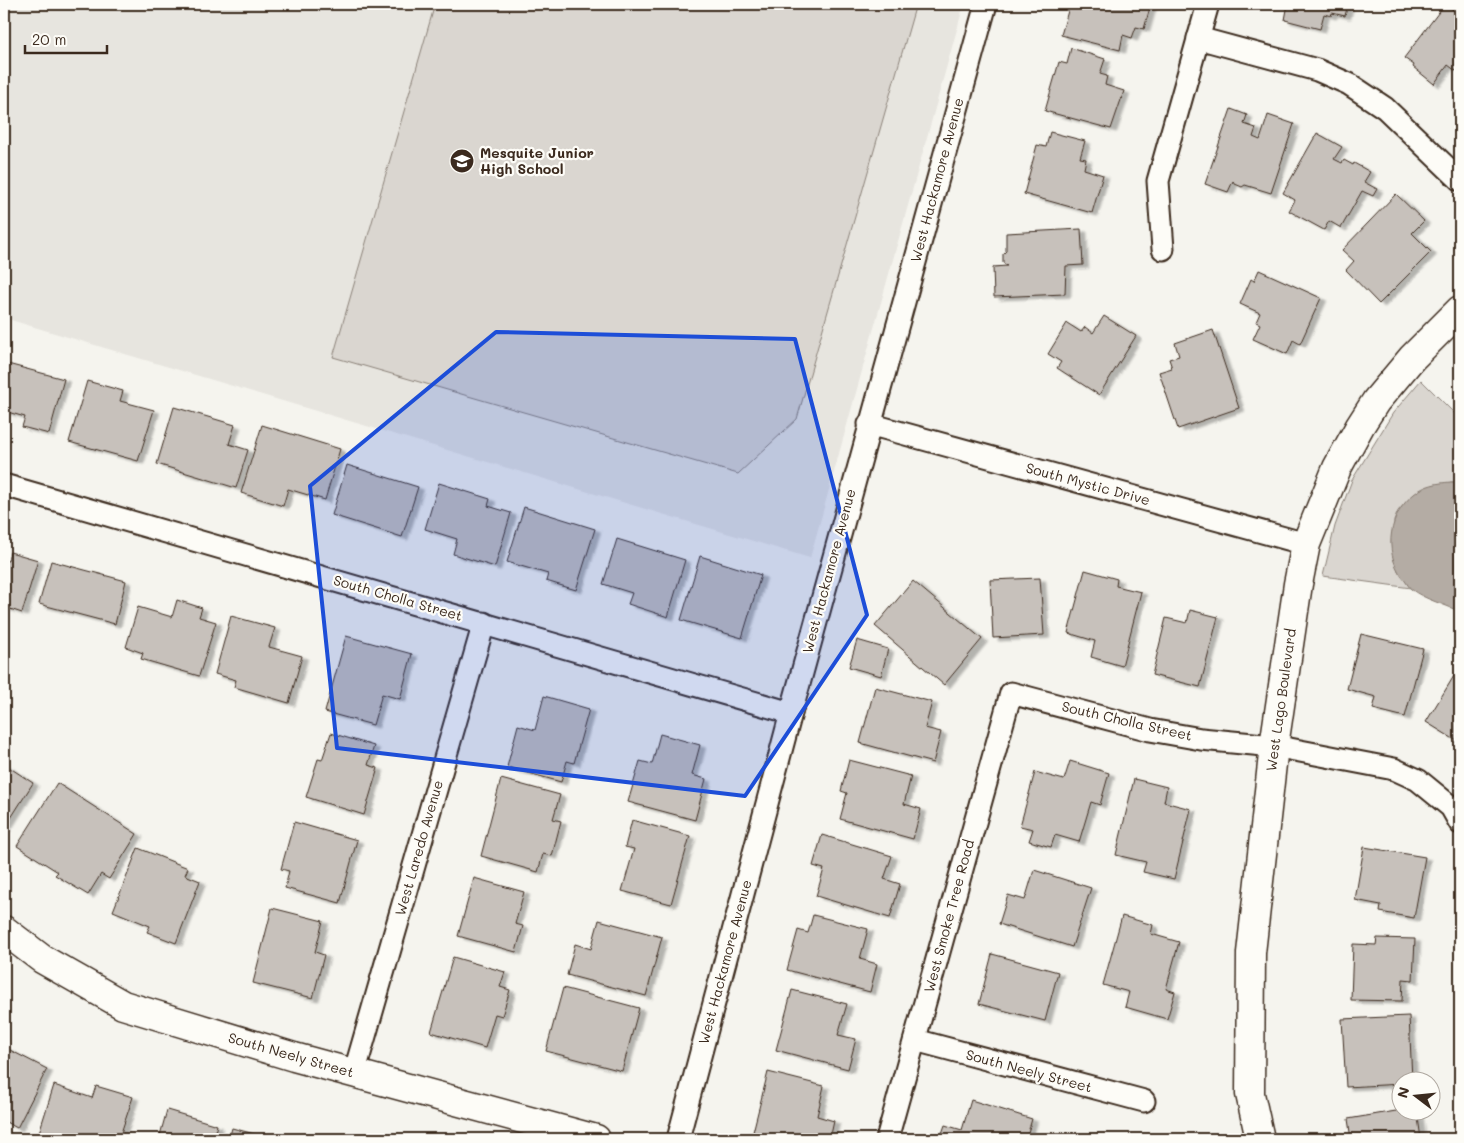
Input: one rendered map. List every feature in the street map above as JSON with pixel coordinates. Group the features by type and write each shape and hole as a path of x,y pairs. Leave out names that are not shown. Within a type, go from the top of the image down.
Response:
{"street":[{"name":"West Hackamore Avenue","path":"678,1139 869,424 986,4"},
{"path":"1163,249 1158,182 1208,4"},
{"path":"1198,38 1317,70 1349,84 1385,108 1460,180"},
{"name":"West Lago Boulevard","path":"1260,1139 1250,1094 1251,954 1274,746 1298,584 1306,544 1337,468 1376,401 1412,358 1460,310"},
{"name":"South Mystic Drive","path":"869,424 1306,544"},
{"name":"South Cholla Street","path":"4,485 791,713"},
{"name":"West Laredo Avenue","path":"354,1074 484,623"},
{"name":"South Cholla Street","path":"1011,692 1150,730 1201,739 1274,746 1394,769 1418,780 1451,807 1460,823"},
{"name":"West Smoke Tree Road","path":"887,1139 1011,692"},
{"name":"South Neely Street","path":"4,930 42,960 123,1006 354,1074 596,1139"},
{"name":"South Neely Street","path":"915,1040 1144,1101"}],"highlighted area":[{"path":"496,332 795,339 867,615 745,796 337,748 310,486"}],"shaded area":[{"name":"Mesquite Junior High School","path":"4,4 964,4 810,558 4,318"},
{"path":"435,4 916,4 797,419 738,474 333,357"},
{"path":"1421,380 1460,419 1460,482 1451,482 1407,501 1398,511 1394,521 1398,571 1411,588 1323,576 1335,526 1352,480 1393,413"},
{"path":"1460,482 1460,612 1422,596 1411,589 1396,567 1391,544 1394,522 1406,502 1418,491 1427,487"}],"building":[{"path":"1070,4 1151,4 1144,29 1136,27 1132,38 1123,35 1120,50 1061,35"},
{"path":"1288,4 1348,4 1345,16 1332,13 1331,16 1324,14 1320,29 1285,20"},
{"path":"1445,4 1460,15 1460,69 1456,71 1448,65 1434,84 1404,58"},
{"path":"1071,48 1105,59 1100,74 1107,76 1105,85 1124,91 1111,129 1045,111 1059,62 1067,64"},
{"path":"1231,109 1247,115 1244,124 1256,128 1253,137 1260,140 1268,115 1294,124 1271,193 1245,185 1242,187 1233,181 1228,192 1205,184"},
{"path":"1050,132 1085,141 1080,158 1086,159 1084,169 1103,175 1092,213 1024,194 1037,145 1046,147"},
{"path":"1317,133 1342,147 1334,159 1342,163 1344,160 1353,165 1354,163 1370,172 1364,182 1377,189 1373,196 1362,191 1341,228 1329,221 1324,230 1289,211 1295,200 1283,193"},
{"path":"1396,194 1424,221 1412,233 1431,252 1379,304 1346,270 1354,261 1342,250"},
{"path":"1081,229 1083,265 1066,266 1065,294 994,297 993,267 1007,266 1003,263 1003,254 1006,251 1006,233"},
{"path":"1259,270 1321,298 1300,344 1293,340 1287,354 1253,339 1260,324 1256,322 1260,313 1240,304 1251,279 1254,281"},
{"path":"1104,316 1136,336 1099,395 1057,368 1061,362 1048,354 1067,323 1081,332 1085,327 1093,333"},
{"path":"1213,330 1239,408 1178,429 1159,372 1172,368 1169,359 1179,356 1175,343"},
{"path":"4,363 64,379 49,434 22,427 25,417 4,411"},
{"path":"87,381 123,391 120,401 154,410 138,461 69,442"},
{"path":"174,407 235,425 229,444 248,450 236,488 157,464"},
{"path":"262,425 340,449 325,500 288,489 283,506 241,493"},
{"path":"347,465 418,487 402,537 332,515"},
{"path":"439,483 490,499 488,506 511,513 495,567 453,554 457,539 425,529"},
{"path":"524,507 595,529 576,590 546,581 548,574 507,562"},
{"path":"617,539 685,560 668,617 628,604 632,593 603,584"},
{"path":"10,552 38,560 22,613 4,607 4,560 8,561"},
{"path":"700,556 761,575 742,638 681,620"},
{"path":"51,561 126,581 115,624 39,604"},
{"path":"1085,570 1117,579 1116,586 1141,592 1122,666 1091,657 1095,641 1068,633"},
{"path":"1040,578 1044,635 993,638 990,580"},
{"path":"913,581 982,639 944,685 875,626"},
{"path":"177,600 202,608 199,617 216,622 199,676 141,659 143,653 126,647 138,607 172,617"},
{"path":"1190,610 1218,617 1200,687 1152,675 1166,618 1187,623"},
{"path":"231,616 275,628 269,647 302,656 289,703 234,687 236,680 215,674"},
{"path":"1361,634 1423,649 1405,717 1373,709 1376,697 1347,689"},
{"path":"346,636 412,654 400,699 382,694 373,725 325,712"},
{"path":"857,640 888,649 881,676 849,667"},
{"path":"1460,666 1460,743 1426,722"},
{"path":"875,687 932,702 925,728 941,732 933,763 860,743"},
{"path":"544,696 589,709 574,763 567,761 561,782 507,767 518,725 535,730"},
{"path":"331,733 374,746 368,765 378,768 364,815 306,797 318,759 322,760"},
{"path":"660,734 700,745 692,775 706,779 695,820 628,802 640,761 652,764"},
{"path":"849,760 911,776 904,804 921,809 913,839 840,819 847,793 841,791"},
{"path":"1070,761 1109,773 1100,805 1091,802 1079,842 1055,835 1051,847 1029,841 1033,829 1020,826 1035,772 1064,780"},
{"path":"4,764 33,783 4,829"},
{"path":"501,779 560,795 553,819 561,821 552,856 543,854 538,872 481,856"},
{"path":"1134,779 1167,787 1164,802 1191,809 1174,879 1143,872 1146,862 1116,855"},
{"path":"57,783 137,834 109,879 101,874 88,895 55,875 58,872 17,846"},
{"path":"632,820 690,836 671,904 622,891 634,849 625,847"},
{"path":"294,822 357,840 340,903 285,888 289,871 281,869"},
{"path":"822,835 892,856 884,879 900,884 890,918 816,896 824,869 813,866"},
{"path":"1364,847 1425,857 1414,918 1380,912 1381,905 1355,900"},
{"path":"138,848 188,868 185,875 200,881 176,943 147,932 150,926 113,911"},
{"path":"1034,870 1091,888 1072,947 999,924 1008,895 1025,900"},
{"path":"474,878 524,892 515,924 523,926 516,952 458,936"},
{"path":"272,908 323,921 315,952 324,955 313,998 253,983"},
{"path":"813,915 868,929 860,959 877,964 870,992 787,970 798,930 808,933"},
{"path":"1122,916 1153,925 1151,934 1179,942 1166,989 1175,992 1167,1019 1125,1007 1129,992 1103,985"},
{"path":"599,920 662,937 646,996 567,975 575,944 591,949"},
{"path":"1377,938 1415,939 1413,980 1403,979 1402,1001 1351,1000 1353,944 1376,945"},
{"path":"992,954 1058,972 1045,1021 979,1004"},
{"path":"453,957 505,972 500,987 510,990 502,1016 495,1014 485,1048 431,1032"},
{"path":"563,988 639,1008 622,1071 546,1051"},
{"path":"792,990 847,1004 838,1035 856,1039 848,1069 776,1050"},
{"path":"1409,1016 1412,1070 1392,1070 1392,1085 1346,1087 1342,1019"},
{"path":"4,1047 47,1069 17,1128 4,1121"},
{"path":"768,1072 824,1086 817,1116 834,1121 830,1139 781,1139 753,1132"},
{"path":"54,1085 92,1098 96,1086 133,1097 119,1139 37,1139"},
{"path":"971,1100 1032,1119 1026,1139 940,1139 945,1125 962,1130"},
{"path":"167,1110 217,1125 213,1139 159,1139"},
{"path":"1392,1112 1392,1120 1418,1120 1421,1139 1351,1139 1348,1119"},
{"path":"232,1128 273,1139 229,1139"}],"place":[{"name":"Mesquite Junior High School","path":"462,161"}]}
